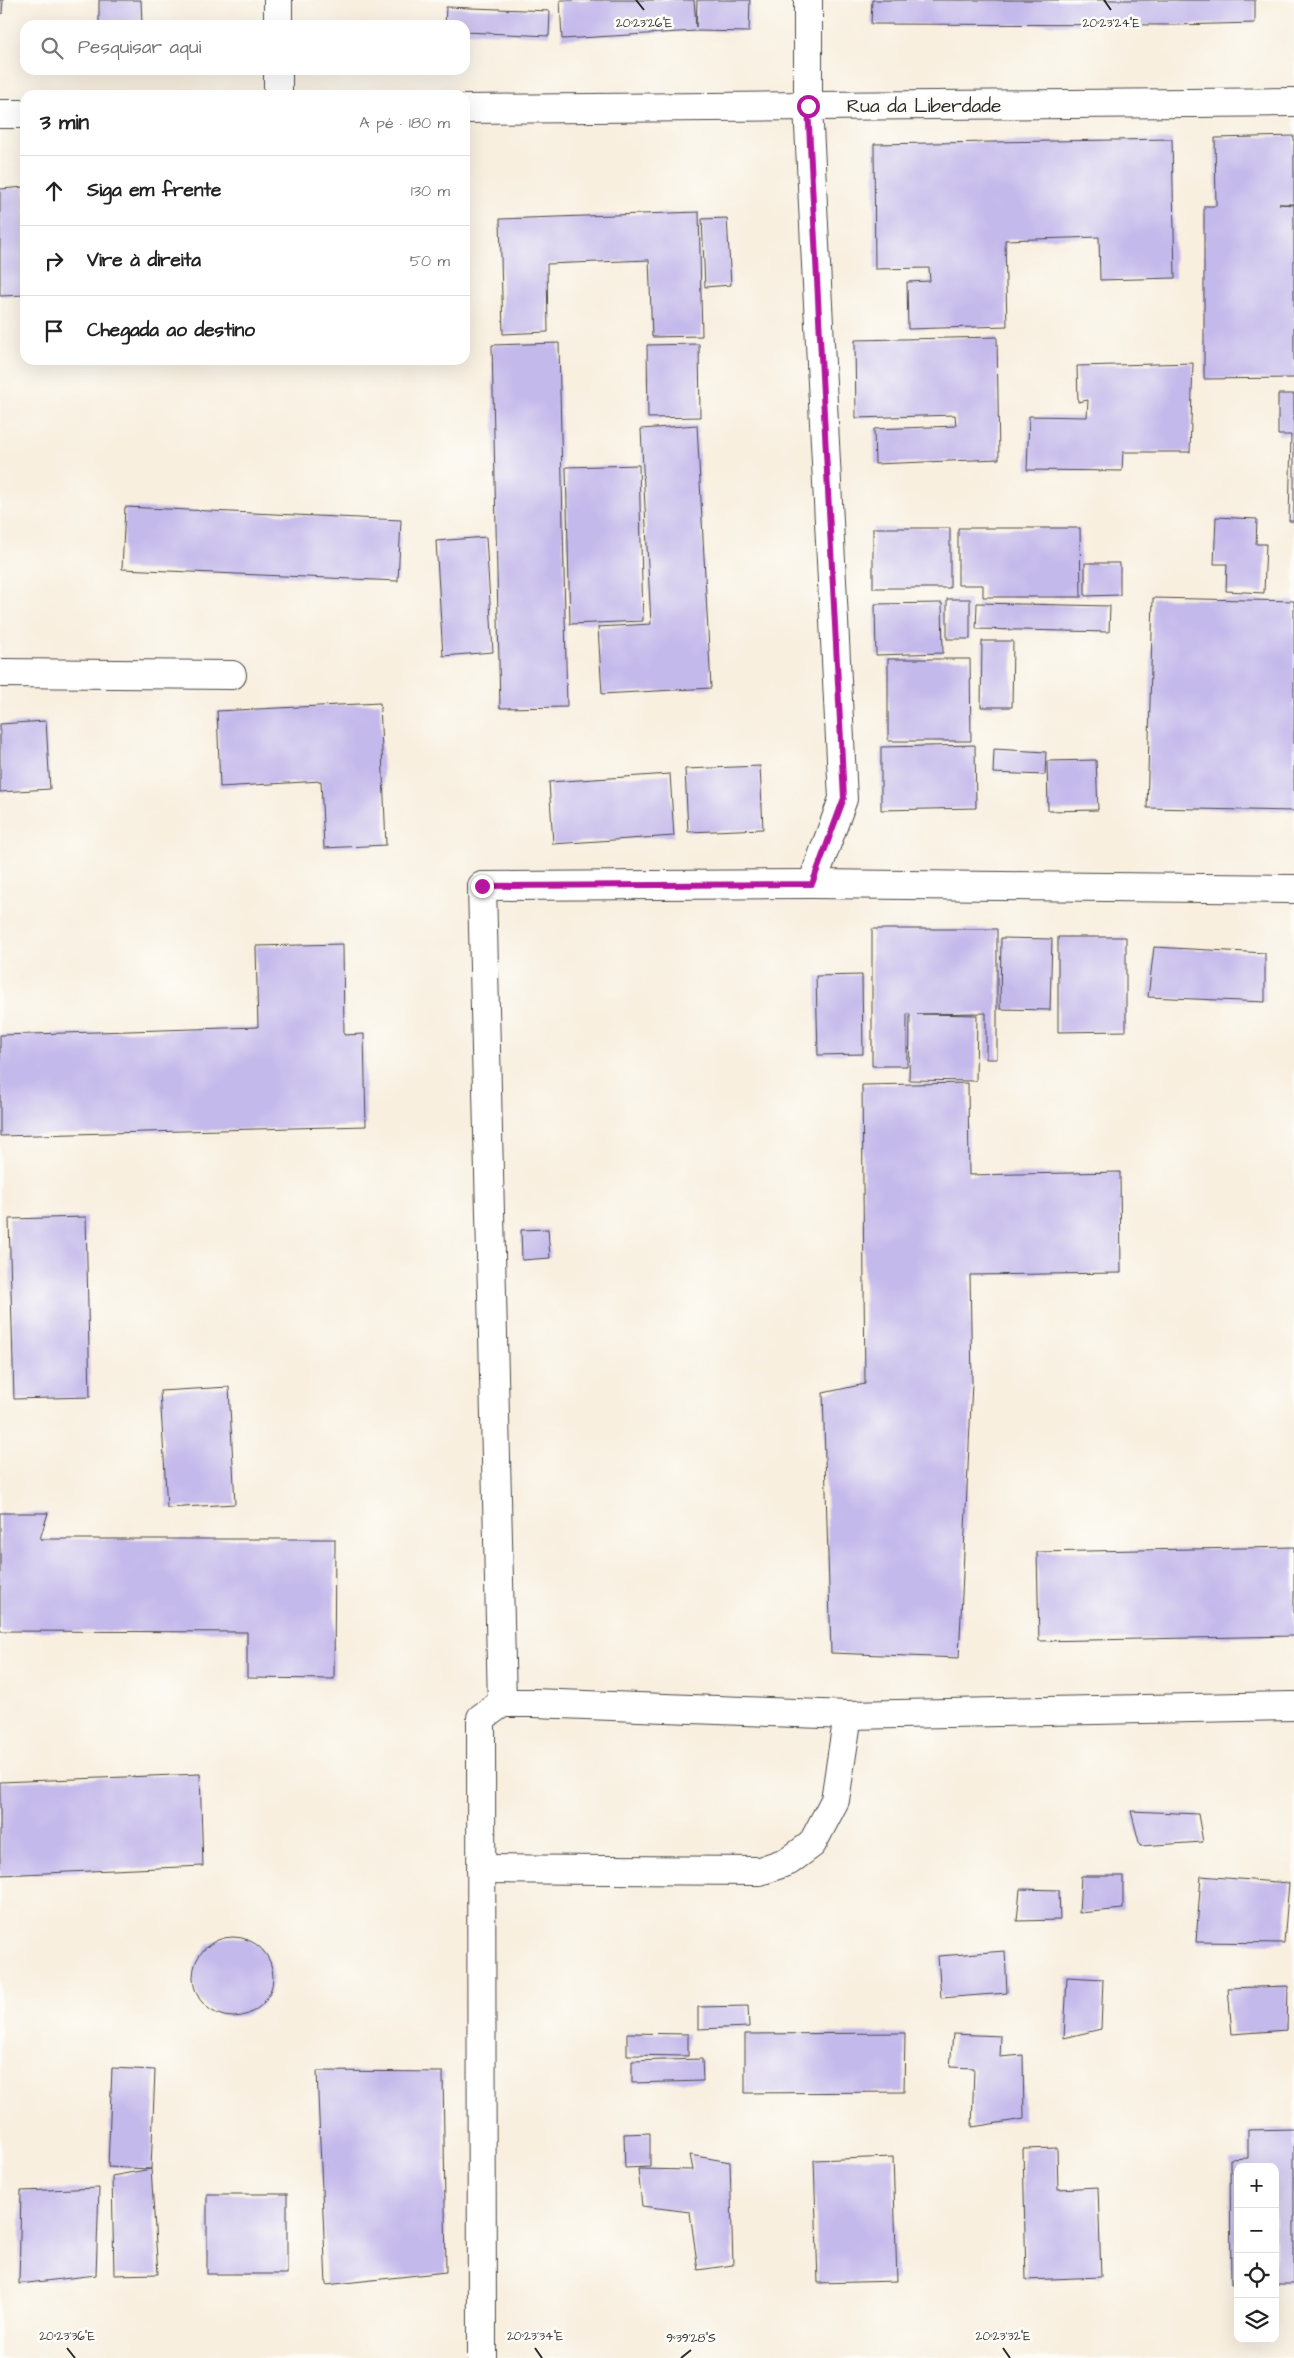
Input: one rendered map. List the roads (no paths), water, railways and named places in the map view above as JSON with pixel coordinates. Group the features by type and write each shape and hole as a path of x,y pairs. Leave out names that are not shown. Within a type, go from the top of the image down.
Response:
{"street":[{"path":"278,0 278,20"},
{"path":"808,0 808,106 844,798 812,884"},
{"path":"278,75 278,90"},
{"name":"Rua da Liberdade","path":"470,109 1294,102"},
{"path":"0,114 20,114"},
{"path":"0,673 232,675"},
{"path":"502,1703 482,886 812,884 1294,889"},
{"path":"482,2358 480,1718 502,1703 533,1702 848,1715 1294,1706"},
{"path":"481,1868 760,1871 790,1861 812,1844 835,1800 848,1715"}]}
